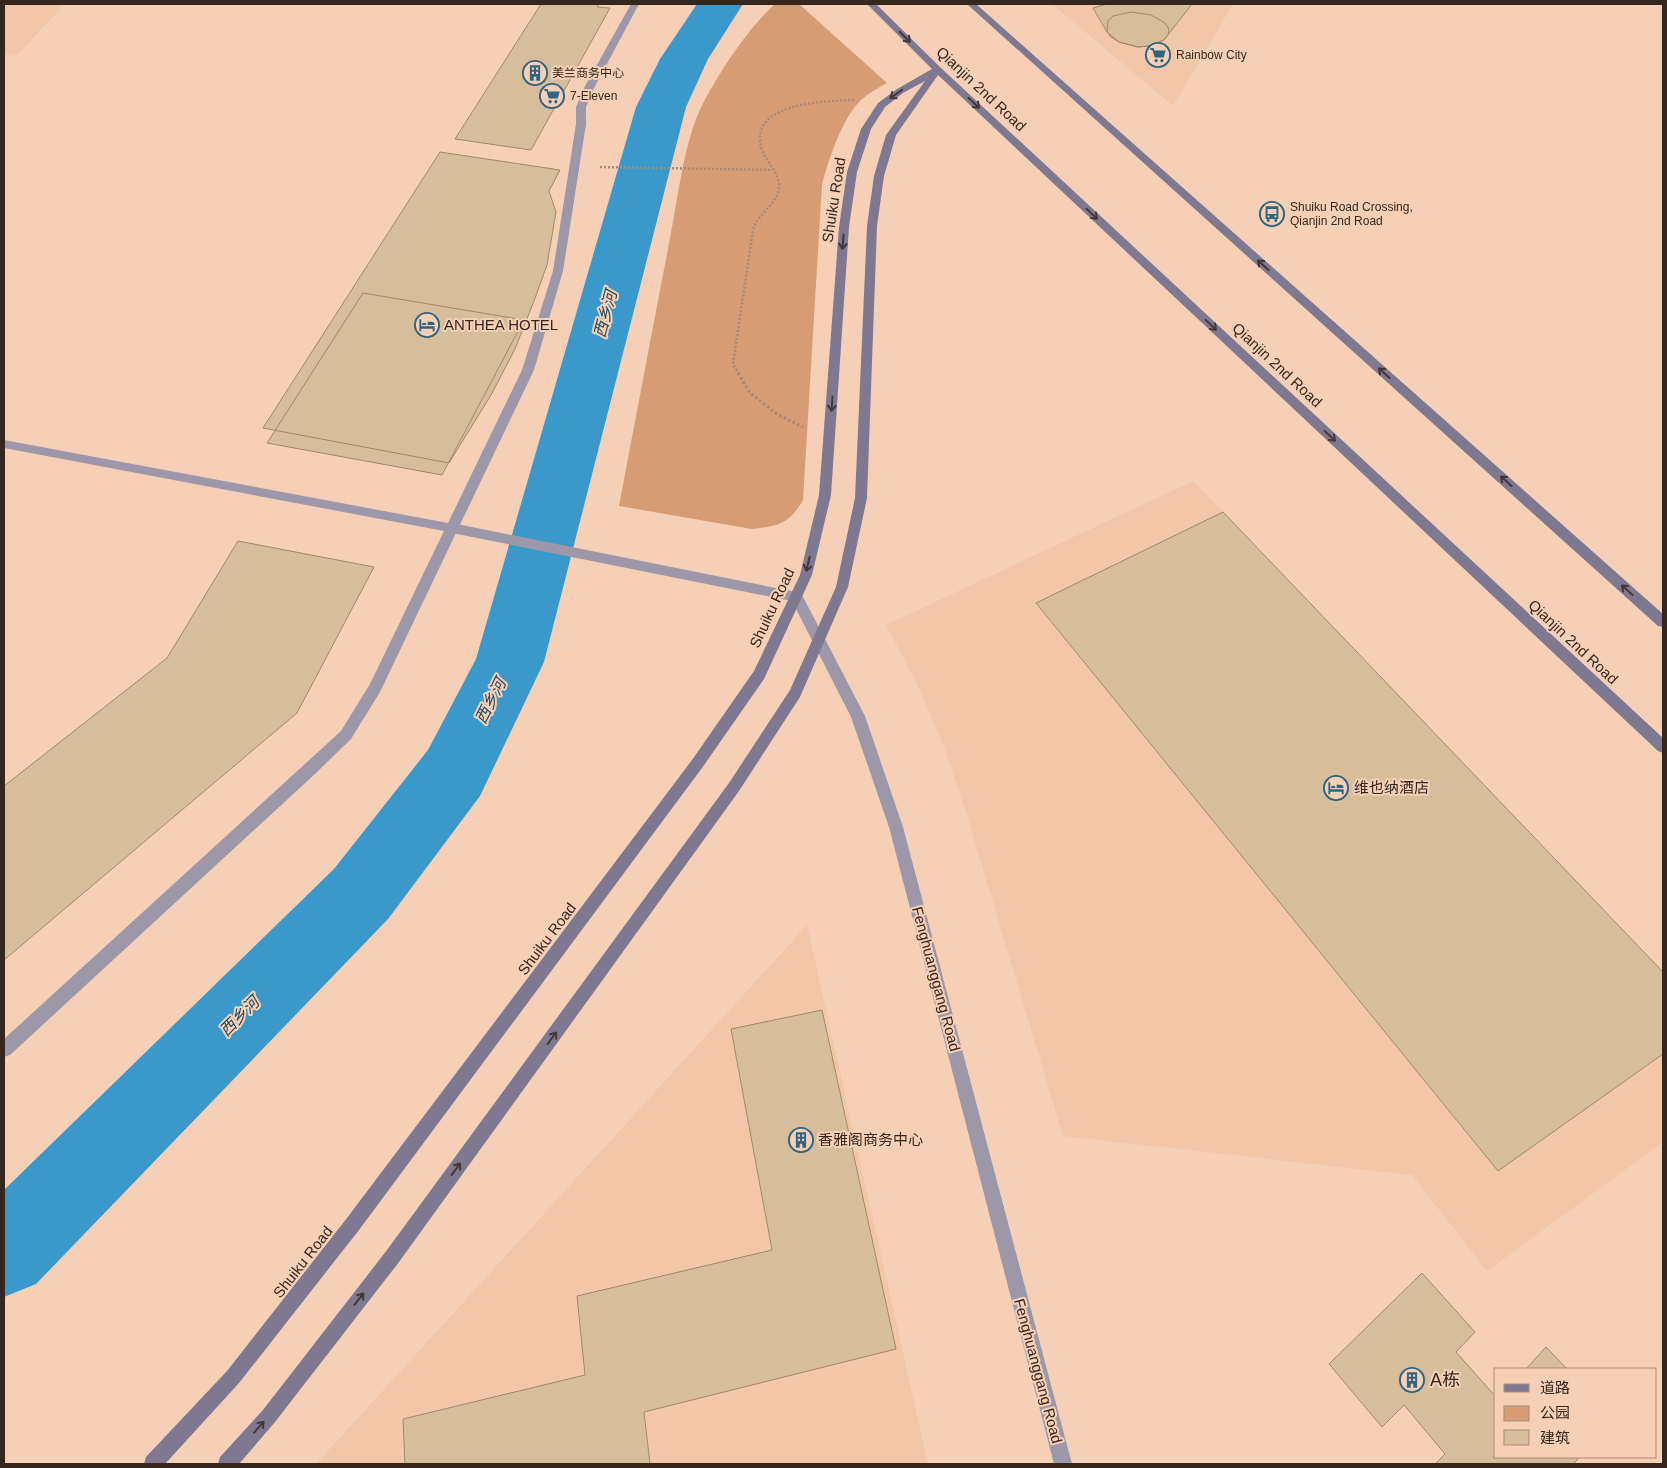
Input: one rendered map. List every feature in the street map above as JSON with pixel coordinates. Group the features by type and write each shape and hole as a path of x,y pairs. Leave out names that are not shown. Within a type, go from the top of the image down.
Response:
{"main road":[{"name":"Qianjin 2nd Road","path":"871,4 938,70 1663,747"},
{"path":"971,4 1663,622"},
{"name":"Shuiku Road","path":"153,1464 233,1377 353,1224 697,764 759,675 806,575 825,495 844,227 852,172 866,130 881,105 900,91 938,70"},
{"path":"227,1464 269,1416 393,1256 734,787 795,693 842,587 861,498 872,226 879,176 891,135 938,70"}],"street":[{"path":"4,1049 311,770 346,735 375,688 528,370 558,271 582,107 589,88 635,4"},
{"path":"4,444 452,528 796,597"},
{"name":"Fenghuanggang Road","path":"796,597 858,716 896,827 1063,1464"}],"path":[{"path":"809,430 778,414 750,393 733,364 754,227 756,221 774,199 779,188 774,170 762,150 759,138 762,126 778,111 804,104 860,100"},
{"path":"596,168 774,170"}],"shaded area":[{"path":"4,4 65,4 16,56 4,54"},
{"name":"Rainbow City","path":"1052,4 1233,4 1173,106"},
{"path":"1193,481 1663,972 1663,1142 1487,1271 1412,1175 1063,1136 966,812 943,744 916,682 886,625"},
{"path":"807,925 928,1464 316,1464"}],"green space":[{"path":"775,4 799,4 887,83 861,100 848,117 832,151 822,184 803,500 788,519 769,527 752,529 619,506 681,174 693,126 706,99 732,55 764,14"}],"building":[{"name":"美兰商务中心","path":"541,4 599,4 597,7 610,8 531,150 455,139"},
{"path":"1107,4 1192,4 1164,40 1149,46 1138,47 1119,42 1107,32 1093,8"},
{"path":"1131,12 1151,15 1165,23 1169,29 1168,35 1164,40 1149,46 1138,47 1119,42 1111,37 1107,32 1108,21 1113,16"},
{"name":"ANTHEA HOTEL","path":"440,152 560,170 549,191 556,212 547,265 534,301 515,349 491,395 449,463 263,428"},
{"path":"363,293 524,320 442,475 267,443"},
{"name":"维也纳酒店","path":"1223,512 1663,972 1663,1054 1498,1171 1036,603"},
{"path":"238,541 374,567 297,713 4,960 4,786 167,658"},
{"name":"香雅阁商务中心","path":"822,1010 896,1349 644,1412 650,1464 405,1464 403,1419 585,1375 577,1296 772,1250 731,1029"},
{"name":"A栋","path":"1422,1273 1475,1332 1456,1352 1494,1395 1494,1458 1579,1458 1573,1464 1435,1464 1445,1454 1404,1405 1382,1427 1329,1364"},
{"path":"1546,1347 1566,1368 1527,1368"}],"waterway":[{"name":"西乡河","path":"4,1252 361,894 454,773 510,662 661,107 684,59 720,4"}],"place":[{"name":"Rainbow City","path":"1158,55"},
{"name":"美兰商务中心","path":"535,73"},
{"name":"7-Eleven","path":"552,96"},
{"name":"Shuiku Road Crossing, Qianjin 2nd Road","path":"1272,214"},
{"name":"ANTHEA HOTEL","path":"427,325"},
{"name":"维也纳酒店","path":"1336,788"},
{"name":"香雅阁商务中心","path":"801,1140"},
{"name":"A栋","path":"1412,1380"}]}
